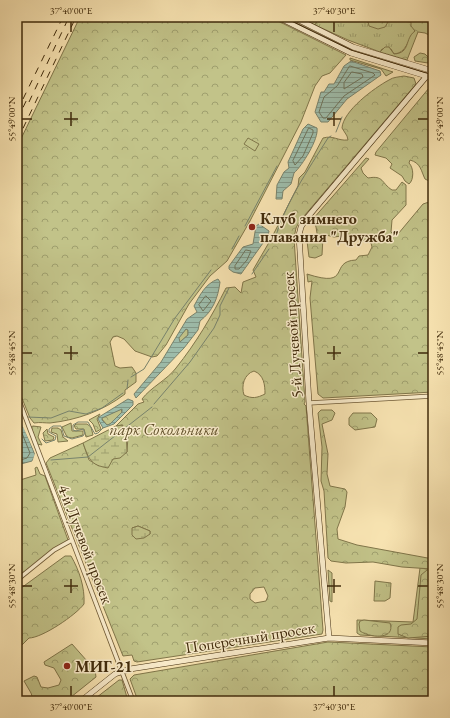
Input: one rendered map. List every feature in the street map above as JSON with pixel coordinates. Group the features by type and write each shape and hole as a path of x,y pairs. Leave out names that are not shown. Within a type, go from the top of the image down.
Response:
{"street":[{"path":"278,17 351,53 430,77"},
{"path":"293,17 354,47 432,71"},
{"name":"5-й Лучевой просек","path":"329,638 309,403 298,243 301,226 430,77 432,71"},
{"name":"4-й Лучевой просек","path":"17,395 133,701"},
{"path":"309,403 433,396"},
{"path":"17,580 54,550 72,540"},
{"name":"Поперечный просек","path":"81,701 122,671 329,638 433,643"}],"green space":[{"path":"80,17 270,17 346,55 330,73 322,76 315,86 301,122 250,221 227,261 210,276 189,304 166,345 157,356 152,357 135,351 124,339 117,336 113,337 110,342 115,366 120,368 132,367 136,373 136,382 125,390 125,394 99,410 60,422 34,423 30,418 17,386 17,147"},
{"path":"301,17 319,17 315,25"},
{"path":"319,17 367,17 368,23 390,21 391,17 394,17 405,21 411,21 415,31 402,51 394,54 391,49 382,49 380,52 315,25"},
{"path":"367,17 391,17 385,27 378,29 369,26"},
{"path":"394,17 433,17 433,37 425,33 418,32 407,60 380,52 385,47 389,47 394,54 403,51 409,38 415,31 411,26 411,22 400,21"},
{"path":"420,53 425,54 429,58 428,63 415,61 414,57"},
{"path":"350,58 393,72 386,76 381,69 350,60"},
{"name":"парк Сокольники","path":"404,76 414,78 416,84 299,222 294,238 304,404 306,406 323,630 322,634 137,662 134,661 132,655 123,656 46,463 50,458 83,443 89,460 99,466 127,452 128,436 120,431 122,425 116,426 138,404 144,402 142,399 176,368 203,329 226,288 235,287 241,293 243,282 256,277 253,270 271,239 298,186 299,178 305,172 323,138 330,137 348,140 342,128 344,121 353,107 368,94 392,78","holes":["254,371 260,375 264,384 265,394 257,397 244,395 243,388 244,381 248,375","138,526 150,531 150,534 132,528","264,587 268,596 266,601 255,603 250,599 250,594 255,588"]},
{"path":"429,88 433,89 433,181 431,182 425,179 419,165 410,160 409,163 413,174 412,180 409,184 402,176 390,168 392,164 386,158 375,155"},
{"path":"248,138 259,144 255,151 244,144"},
{"path":"366,158 369,159 361,168 363,173 368,178 373,177 382,180 392,190 396,190 402,182 406,185 406,205 392,220 391,232 394,235 398,234 423,204 429,202 433,193 433,392 323,398 318,394 310,298 312,281 308,282 307,274 321,278 330,278 335,276 343,265 356,260 359,256 368,255 372,247 371,243 349,235 334,237 326,235 323,237 322,255 315,258 309,257 307,241 310,239 316,241 318,239 313,219"},
{"path":"186,329 188,330 188,335 180,342 178,338"},
{"path":"121,409 122,412 110,424 107,425 101,418"},
{"path":"321,410 332,410 335,413 332,420 322,424 328,454 327,474 330,486 345,489 347,492 345,507 337,529 338,539 357,545 433,559 433,636 408,638 398,634 398,627 401,625 411,624 417,619 421,575 427,570 432,569 402,567 373,562 346,563 331,561 328,558 324,491 321,481 322,447 318,413"},
{"path":"353,413 371,413 377,419 375,427 355,430 349,425 349,418"},
{"path":"100,414 97,419 101,429 96,432 93,424 89,420"},
{"path":"71,423 72,431 83,431 83,435 72,438 67,437 62,427"},
{"path":"76,424 87,424 91,427 93,435 86,437 84,429 76,429 74,426"},
{"path":"123,425 120,431 126,428 127,452 120,458 113,459 108,468 94,463 89,457 83,443 116,426"},
{"path":"31,427 41,427 38,437 42,445 37,444"},
{"path":"52,428 58,428 61,430 63,437 68,441 58,442 57,434 51,432"},
{"path":"47,429 48,434 54,437 53,440 45,441 43,433"},
{"path":"37,467 40,474 45,476 68,540 17,577 17,481 36,475 35,468"},
{"path":"138,526 150,531 150,534 144,538 136,539 132,535 132,528"},
{"path":"65,556 71,556 77,567 84,591 84,604 74,614 58,625 42,634 29,638 21,646 17,646 17,591"},
{"path":"420,568 433,570 433,639 360,635 357,633 357,620 413,622"},
{"path":"328,570 332,573 332,602 330,601"},
{"path":"375,581 391,583 390,598 385,601 374,601"},
{"path":"364,620 390,623 391,629 386,635 381,636 364,633 360,631 359,624 360,621"},
{"path":"328,642 433,647 433,701 138,701 130,679 134,675"},
{"path":"72,644 95,670 96,677 66,701 30,701 33,699 24,681 34,676 37,677 41,687 48,688 59,685 61,680 54,668 45,665 44,662"},
{"path":"119,680 122,680 128,701 92,701"}],"water":[{"path":"351,61 380,71 381,75 347,99 328,122 321,122 315,112 321,92 324,92 329,84 334,84 344,66"},
{"path":"308,124 317,128 313,145 305,159 294,173 291,184 283,191 282,199 276,199 277,185 284,172 289,168 288,162 303,129"},
{"path":"259,224 269,231 268,236 241,274 233,272 229,269 229,266 243,247 253,244 256,226"},
{"path":"218,279 220,282 218,293 212,308 200,321 198,330 184,348 136,398 134,394 161,362 187,319 197,312 194,306 198,298 203,290 213,281","holes":["186,329 188,330 188,335 180,342 179,338"]},
{"path":"128,399 133,401 133,405 114,424 103,428 98,419","holes":["122,409 122,412 110,424 107,425 102,420 102,418"]},
{"path":"17,410 35,455 32,461 17,465"}],"pier":[{"path":"17,408 36,453 36,458 32,463 35,453 18,416"}],"waterway":[{"path":"336,132 342,117"},
{"path":"274,243 283,215 312,163 328,138 331,136"},
{"path":"245,226 277,166"},
{"path":"232,249 239,236"},
{"path":"252,274 269,249"},
{"path":"131,377 144,369 175,318 211,270"},
{"path":"154,404 190,362 214,328 220,315 220,306 229,288"},
{"path":"127,389 128,380"},
{"path":"27,417 51,418 69,411 86,414 102,408 123,393"},
{"path":"51,460 88,457 152,407"},
{"path":"42,439 46,443 55,440 56,436 49,432 49,429 53,426 61,426 64,436 72,439 83,436 85,433 83,429 76,431 73,430 73,425 78,422 88,422 95,434 103,428"}],"tram line":[{"path":"283,17 351,50 433,75"}],"railway":[{"path":"23,99 63,17"},
{"path":"29,102 69,17"},
{"path":"17,141 76,17"},
{"path":"17,120 29,95"}],"place":[{"name":"Клуб зимнего плавания \"Дружба\"","path":"252,227"},
{"name":"МИГ-21","path":"67,666"}]}
